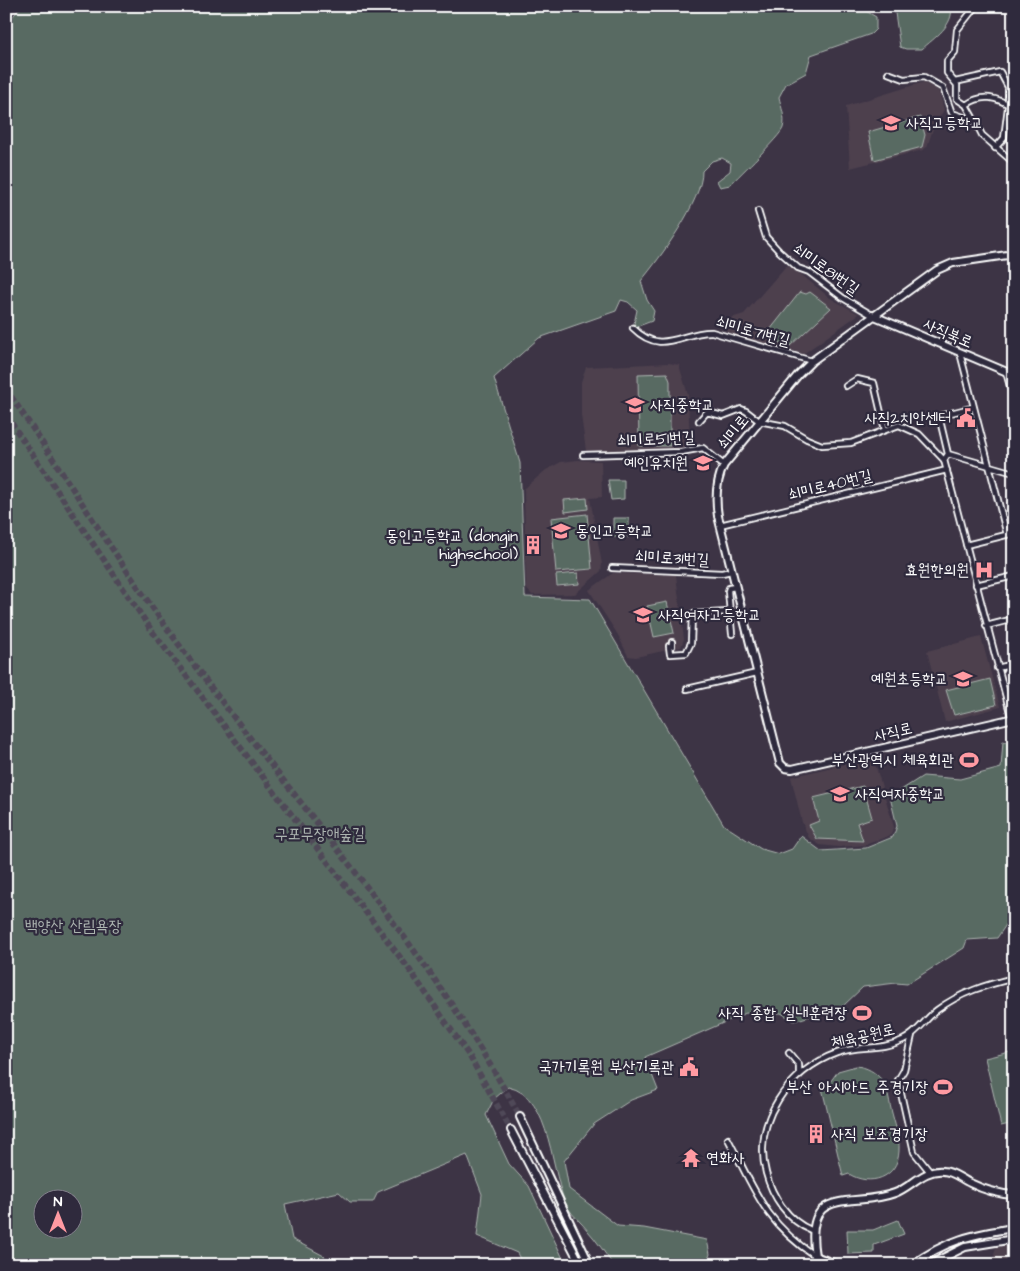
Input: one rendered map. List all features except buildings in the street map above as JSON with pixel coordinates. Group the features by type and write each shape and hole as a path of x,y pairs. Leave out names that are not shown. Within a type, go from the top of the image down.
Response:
{"main road":[{"name":"쇠미로","path":"780,763 720,525 716,487 724,465 759,421 812,361 872,316 937,270 954,263 1014,254"},
{"name":"사직북로","path":"872,316 1014,375"},
{"name":"사직로","path":"780,763 785,768 792,769 1012,719"},
{"path":"520,1117 590,1265"},
{"path":"511,1130 581,1265"},
{"path":"838,1265 815,1256 811,1230 817,1216 829,1204 844,1200 884,1196 908,1186 930,1172 944,1171 988,1191 1014,1195"},
{"path":"912,1265 935,1250 960,1238 1014,1228"},
{"path":"929,1265 965,1247 1014,1239"}],"street":[{"path":"976,6 957,30 955,52 948,61 947,73 955,82 957,99 966,105 982,135 1014,163"},
{"path":"955,82 1000,72 1008,87 1011,106"},
{"path":"888,73 904,79 924,77 943,88 952,113 975,121"},
{"path":"966,105 972,99 982,97 993,98 1011,106"},
{"path":"995,148 1004,138 1008,107 1011,106"},
{"name":"쇠미로81번길","path":"758,211 766,238 792,262 872,316"},
{"name":"쇠미로71번길","path":"633,328 641,337 670,343 699,331 712,332 812,361"},
{"path":"960,353 1006,535"},
{"path":"1006,372 1014,401"},
{"path":"846,386 857,379 874,383 885,430"},
{"path":"944,460 948,454 939,416 974,407"},
{"path":"699,421 707,412 723,416 741,409 759,421 785,426 807,439 822,445 851,442 899,425 910,428 931,444 944,460 947,470 986,626 1012,719"},
{"name":"쇠미로51번길","path":"583,455 681,452 703,448 724,465"},
{"path":"948,454 1014,473"},
{"name":"쇠미로40번길","path":"720,525 947,470"},
{"path":"966,545 1014,533"},
{"name":"쇠미로31번길","path":"612,568 722,573 731,571"},
{"path":"976,585 1014,576"},
{"path":"732,634 728,591 730,588 736,587"},
{"path":"672,642 672,646 669,646 668,651 670,654 681,655 690,648 692,614 729,612"},
{"path":"986,626 1014,619"},
{"path":"997,668 1014,664"},
{"path":"687,689 757,673"},
{"name":"체육공원로","path":"811,1230 796,1221 781,1205 770,1187 763,1158 763,1141 771,1113 782,1093 817,1062 837,1053 856,1048 880,1048 912,1035 936,1011 956,997 977,988 1014,978"},
{"path":"912,1035 904,1070 898,1080 914,1152 930,1172"},
{"path":"789,1052 799,1065 799,1076"},
{"path":"728,1139 768,1214 786,1234 815,1256"}],"shaded area":[{"name":"사직고등학교","path":"924,82 939,91 944,110 934,126 927,147 923,150 850,168 846,106"},
{"path":"786,266 792,267 830,298 859,314 803,354 774,345 745,341 725,330 731,318 744,314"},
{"name":"사직중학교","path":"669,363 679,365 688,395 690,444 678,449 586,451 581,415 581,382 586,367"},
{"name":"동인고등학교","path":"578,460 601,461 602,497 590,498 602,564 601,571 575,594 532,595 526,588 524,489 546,470 561,462"},
{"name":"사직여자고등학교","path":"613,573 676,575 684,639 681,647 636,657 628,656 618,635 589,590"},
{"name":"예원초등학교","path":"981,637 1000,707 945,722 927,651"},
{"name":"사직여자중학교","path":"873,757 894,827 891,835 865,845 838,847 820,845 809,838 802,822 791,777"},
{"path":"1014,1245 1014,1265 987,1265 986,1262 993,1259 996,1247"}],"green space":[{"name":"구포무장애숲길","path":"22,6 842,6 843,11 861,8 876,17 876,29 871,34 811,55 806,73 786,84 779,97 784,120 780,133 730,185 720,187 717,181 730,171 731,163 722,158 712,161 702,171 696,197 688,212 669,244 641,281 647,300 654,311 652,321 633,328 637,310 628,302 621,300 616,311 539,338 494,378 520,463 525,597 590,599 724,825 761,849 779,854 792,849 801,836 821,851 866,848 893,837 897,826 890,797 923,776 960,779 1001,768 1003,741 1014,744 1014,913 997,938 967,940 964,948 907,984 896,983 863,987 843,1006 794,1021 781,1013 746,1013 645,1057 658,1090 631,1100 594,1124 564,1161 569,1189 618,1226 644,1228 707,1240 710,1254 706,1265 613,1265 595,1239 568,1208 557,1177 548,1139 534,1105 523,1093 508,1087 494,1099 486,1115 509,1164 529,1186 566,1265 523,1265 517,1253 477,1236 482,1194 467,1155 378,1192 373,1202 350,1202 339,1192 285,1204 292,1239 324,1256 330,1265 6,1265 6,24"},
{"path":"894,6 951,6 950,19 938,36 922,49 906,49 900,47"},
{"path":"920,117 925,135 922,147 874,160 868,132"},
{"path":"800,292 806,294 810,292 831,308 790,346 774,341 766,335"},
{"path":"667,373 670,381 670,446 639,446 638,374"},
{"path":"608,480 624,480 624,499 611,500"},
{"path":"587,498 588,509 565,512 564,500"},
{"path":"587,514 592,569 556,572 551,518"},
{"path":"613,518 629,518 629,537 613,537"},
{"path":"578,573 579,584 557,586 556,575"},
{"path":"667,602 674,633 654,637 647,606"},
{"path":"990,679 996,705 954,715 946,690"},
{"path":"863,786 872,818 857,823 863,841 817,839 809,825 819,821 813,798"},
{"path":"1014,1051 1014,1123 1001,1126 985,1058"},
{"path":"856,1066 871,1070 884,1083 899,1140 899,1151 894,1168 888,1174 874,1180 857,1178 849,1174 843,1176 821,1084 827,1083 828,1085 838,1071"},
{"path":"898,1220 904,1234 874,1245 874,1253 848,1254 847,1230 873,1230"}],"tunnel":[{"path":"6,389 169,631 353,869 442,990 482,1052 520,1117"},
{"path":"6,415 152,631 409,969 470,1057 511,1130"}],"place":[{"name":"사직고등학교","path":"891,123"},
{"name":"사직중학교","path":"635,405"},
{"name":"사직2치안센터","path":"966,418"},
{"name":"예인유치원","path":"703,463"},
{"name":"동인고등학교","path":"561,531"},
{"name":"동인고등학교 (dongin highschool)","path":"533,545"},
{"name":"효원한의원","path":"984,570"},
{"name":"사직여자고등학교","path":"643,615"},
{"name":"예원초등학교","path":"963,679"},
{"name":"부산광역시 체육회관","path":"969,760"},
{"name":"사직여자중학교","path":"840,794"},
{"name":"사직 종합 실내훈련장","path":"862,1013"},
{"name":"국가기록원 부산기록관","path":"689,1067"},
{"name":"부산 아시아드 주경기장","path":"943,1087"},
{"name":"사직 보조경기장","path":"816,1134"},
{"name":"연화사","path":"691,1158"}],"park label":[{"name":"백양산 산림욕장","path":"73,926"}]}
